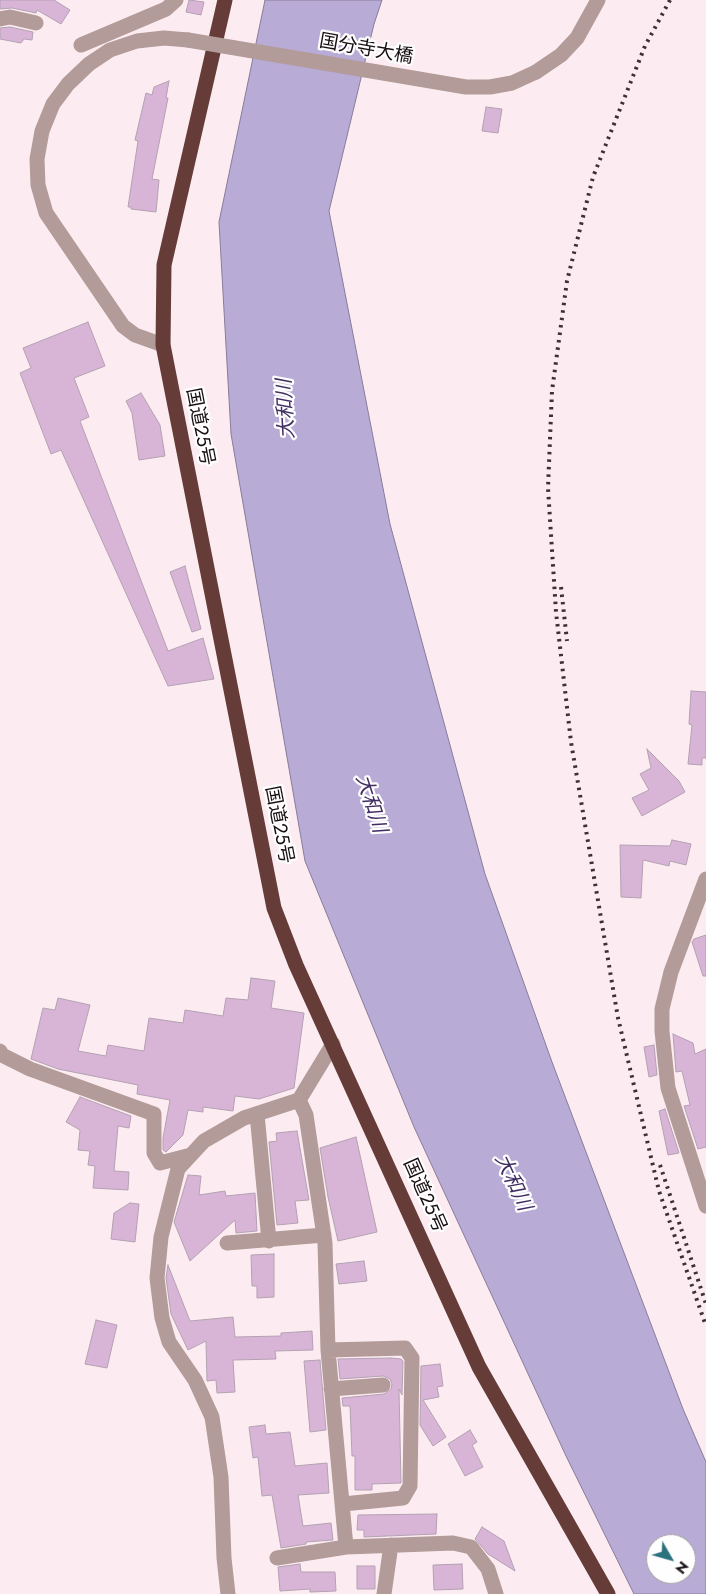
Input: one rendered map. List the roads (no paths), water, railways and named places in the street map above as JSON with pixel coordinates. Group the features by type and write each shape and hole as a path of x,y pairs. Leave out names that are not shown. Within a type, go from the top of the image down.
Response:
{"highway":[{"name":"国道25号","path":"225,0 164,265 163,345 274,908 296,965 479,1367 608,1594"}],"street":[{"path":"81,45 166,9 176,0"},
{"name":"国分寺大橋","path":"163,345 135,335 123,326 46,213 38,186 37,159 42,131 52,104 68,84 89,64 110,50 137,41 164,38 188,40 466,87 490,87 512,83 536,72 561,55 577,38 598,0"},
{"path":"0,19 10,18 36,23"},
{"path":"706,879 671,972 662,1009 662,1031 668,1088 706,1206"},
{"path":"228,1594 224,1558 220,1477 212,1417 195,1380 169,1342 162,1318 157,1278 161,1237 178,1169 204,1141 244,1118 299,1100 333,1044"},
{"path":"0,1051 2,1055 30,1069 154,1114 154,1153 160,1163 191,1155"},
{"path":"299,1100 306,1115 324,1235 328,1350 346,1547"},
{"path":"256,1114 269,1241"},
{"path":"227,1243 324,1235"},
{"path":"328,1350 405,1348 412,1358 410,1486 403,1498 343,1504"},
{"path":"331,1389 383,1386"},
{"path":"277,1558 346,1547 453,1543 471,1547 488,1569 496,1594"},
{"path":"384,1594 391,1545"}],"water":[{"name":"大和川","path":"265,0 382,0 374,24 329,211 390,524 485,874 552,1062 683,1409 706,1462 706,1594 634,1594 566,1456 414,1127 305,861 231,434 219,222"}],"railway":[{"path":"670,0 645,46 593,177 567,281 552,391 548,488 556,612 571,742 618,1018 659,1191 706,1326"},
{"path":"561,587 567,641"},
{"path":"660,1165 706,1304"}]}
